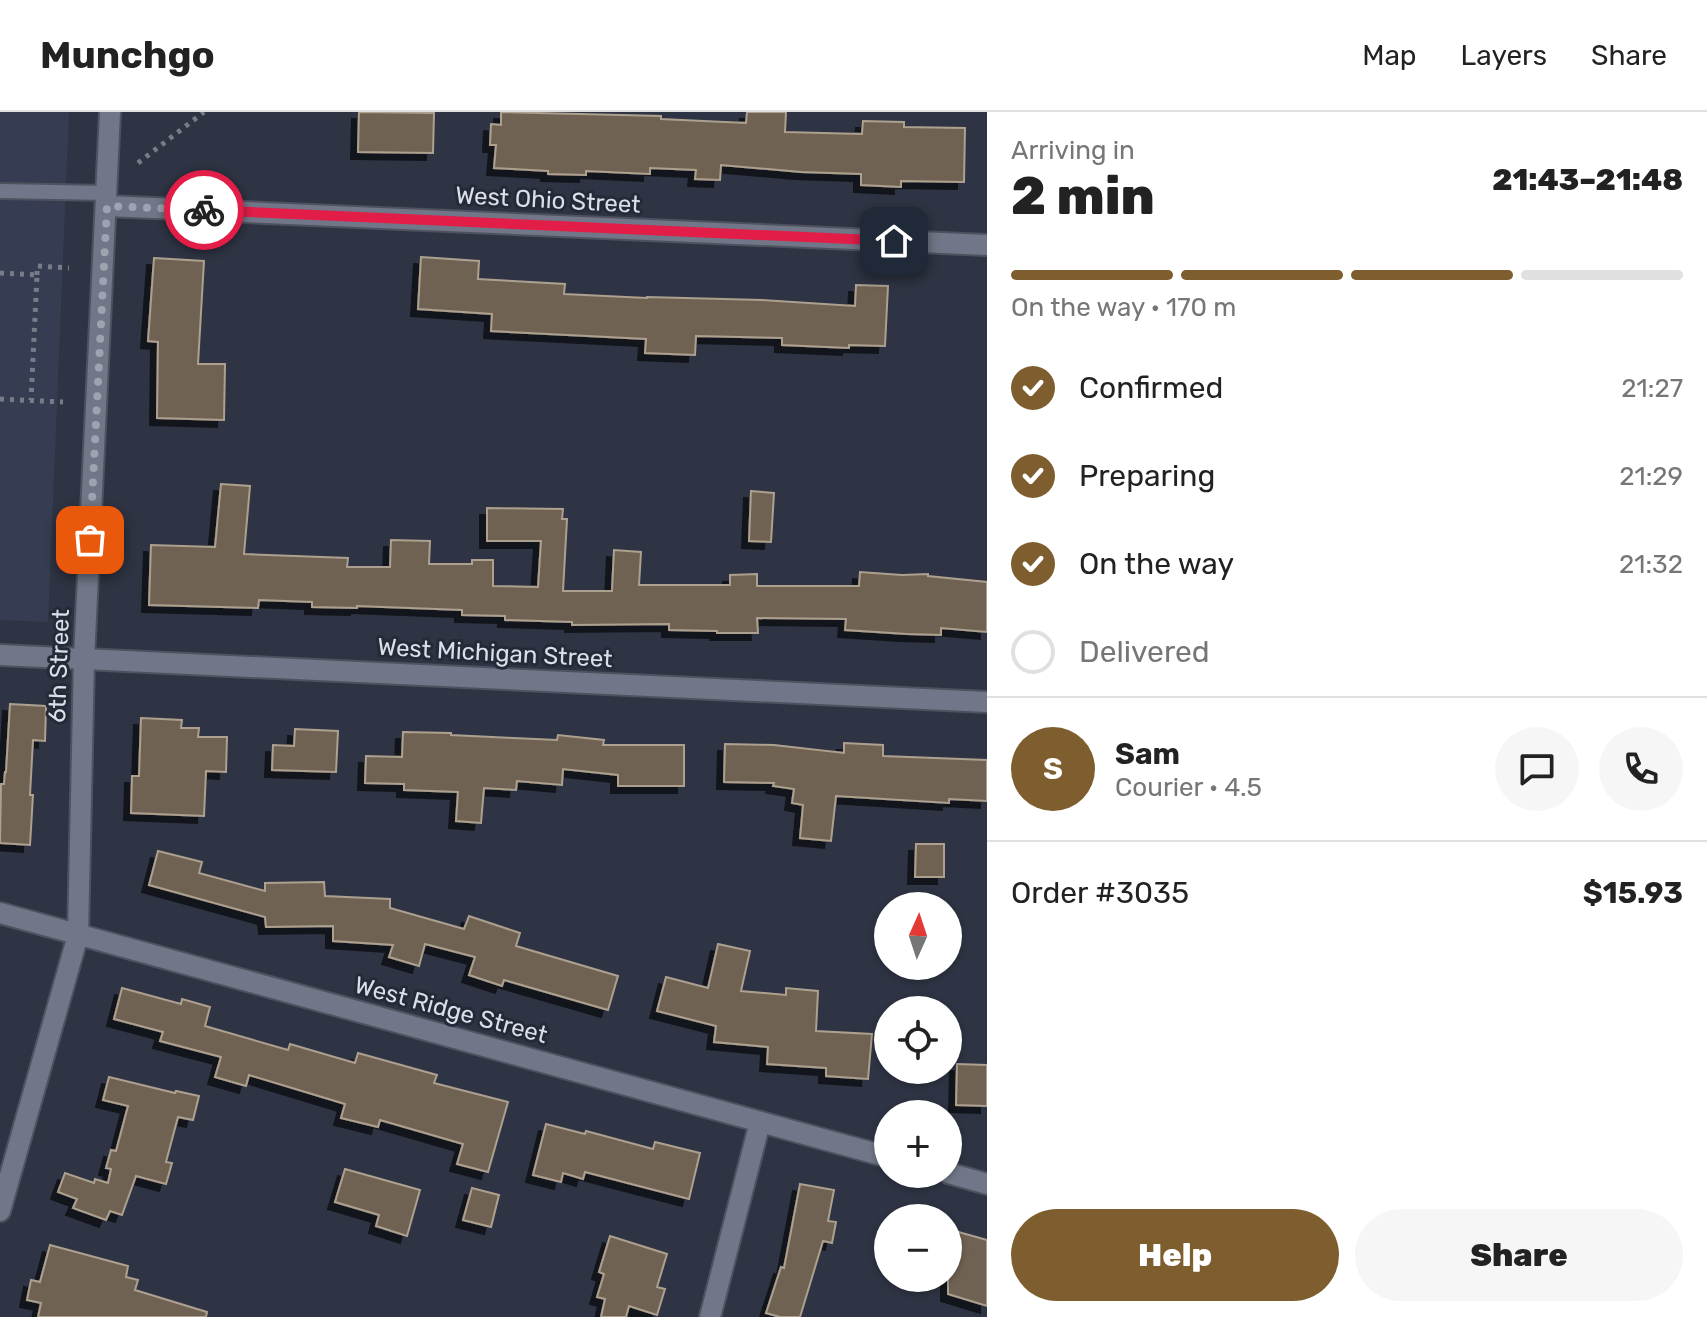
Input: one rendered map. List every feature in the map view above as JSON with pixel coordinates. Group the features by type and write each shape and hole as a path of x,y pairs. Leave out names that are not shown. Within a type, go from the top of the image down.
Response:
{"street":[{"name":"6th Street","path":"0,1211 78,935 84,659 110,112"},
{"name":"West Ohio Street","path":"107,200 987,245"},
{"name":"West Michigan Street","path":"0,655 987,702"},
{"name":"West Ridge Street","path":"0,913 874,1153"},
{"path":"710,1317 760,1122"},
{"path":"962,1177 987,1184"}],"lane":[{"path":"0,191 107,200"}],"path":[{"path":"138,163 204,112"},
{"path":"31,400 37,266 69,268"},
{"path":"0,273 37,275"},
{"path":"0,399 63,402"}],"shaded area":[{"path":"0,112 69,112 48,622 0,620"}],"building":[{"path":"359,112 434,113 433,153 358,152"},
{"path":"501,112 661,116 661,119 746,123 747,112 786,112 785,132 862,134 863,121 904,122 904,127 965,128 964,182 901,181 901,187 861,185 861,174 721,165 720,180 695,179 696,170 650,168 650,174 586,171 586,175 494,168 496,145 490,145 491,124 501,125"},
{"path":"421,257 479,261 478,279 565,284 564,294 855,306 856,285 888,286 885,346 782,345 782,338 696,336 695,355 645,353 646,339 491,331 492,314 418,309"},
{"path":"154,258 204,261 198,364 225,364 224,420 157,418 158,342 148,341"},
{"path":"221,484 250,486 244,554 348,558 347,567 390,567 391,540 430,541 429,564 472,564 472,560 493,560 493,586 538,587 541,541 487,541 487,508 563,509 562,519 567,519 563,591 612,591 614,550 641,552 639,585 730,585 730,575 757,574 757,586 859,586 860,572 928,574 987,582 987,632 941,628 941,635 907,634 845,630 846,619 757,618 758,633 717,633 669,630 669,624 572,625 572,622 462,615 462,610 312,607 312,602 259,600 258,608 149,605 151,545 215,547"},
{"path":"751,491 774,493 771,542 749,541"},
{"path":"10,704 46,706 45,741 33,740 30,845 0,843 1,784 4,784 6,772"},
{"path":"141,718 182,720 181,728 199,728 198,737 227,737 226,772 206,771 204,816 131,813 132,776 139,776"},
{"path":"295,729 338,731 336,772 272,770 273,745 294,746"},
{"path":"403,732 557,740 558,735 604,740 603,745 684,745 684,786 618,786 618,775 563,769 562,785 517,781 516,790 484,788 481,823 456,821 458,792 404,790 404,784 365,783 366,756 402,757"},
{"path":"844,743 883,745 883,756 987,760 987,801 949,799 949,803 836,796 831,841 800,838 803,805 792,803 794,789 773,786 774,783 724,782 725,744 774,745 844,753"},
{"path":"916,844 944,844 944,877 915,877"},
{"path":"158,851 202,862 199,873 265,891 265,883 324,882 325,896 390,899 390,908 464,929 469,916 520,933 516,946 618,976 608,1010 504,980 502,986 469,975 475,957 425,944 419,966 389,957 393,945 333,941 333,926 266,927 265,917 149,885"},
{"path":"718,944 750,951 741,991 786,995 786,988 818,991 816,1031 872,1034 868,1079 826,1076 826,1068 767,1064 768,1047 714,1042 716,1026 657,1011 666,977 708,988"},
{"path":"122,988 181,1004 182,999 210,1007 205,1026 288,1050 290,1044 355,1063 358,1053 437,1075 434,1083 508,1102 488,1172 457,1164 463,1144 380,1120 378,1127 341,1118 345,1104 249,1075 246,1086 215,1077 221,1057 160,1041 163,1032 114,1019"},
{"path":"962,1064 987,1065 987,1106 962,1105 962,1100 956,1100 957,1084 962,1084"},
{"path":"109,1077 199,1096 193,1120 178,1117 166,1162 172,1163 166,1184 136,1176 122,1215 110,1211 106,1220 73,1208 77,1199 58,1192 65,1173 94,1183 95,1179 108,1183 111,1169 106,1168 111,1150 116,1151 128,1106 103,1100"},
{"path":"546,1124 653,1149 655,1142 700,1153 689,1199 585,1172 583,1179 563,1173 561,1182 533,1175"},
{"path":"345,1169 420,1190 407,1236 376,1226 379,1215 335,1202"},
{"path":"800,1184 834,1190 828,1221 836,1222 832,1243 823,1241 800,1317 780,1317 766,1313 781,1267 784,1268"},
{"path":"472,1188 499,1195 491,1227 463,1220"},
{"path":"962,1233 987,1240 987,1306 948,1294 962,1292"},
{"path":"610,1236 667,1254 657,1287 665,1289 657,1315 629,1306 626,1317 601,1317 605,1299 597,1297 604,1274 599,1272"},
{"path":"50,1245 128,1266 126,1277 138,1280 135,1290 207,1312 206,1317 38,1317 41,1303 27,1300 31,1280 40,1282"}],"way so far":[{"path":"90,540 107,206 204,210"}],"route":[{"path":"204,210 894,241"}]}
